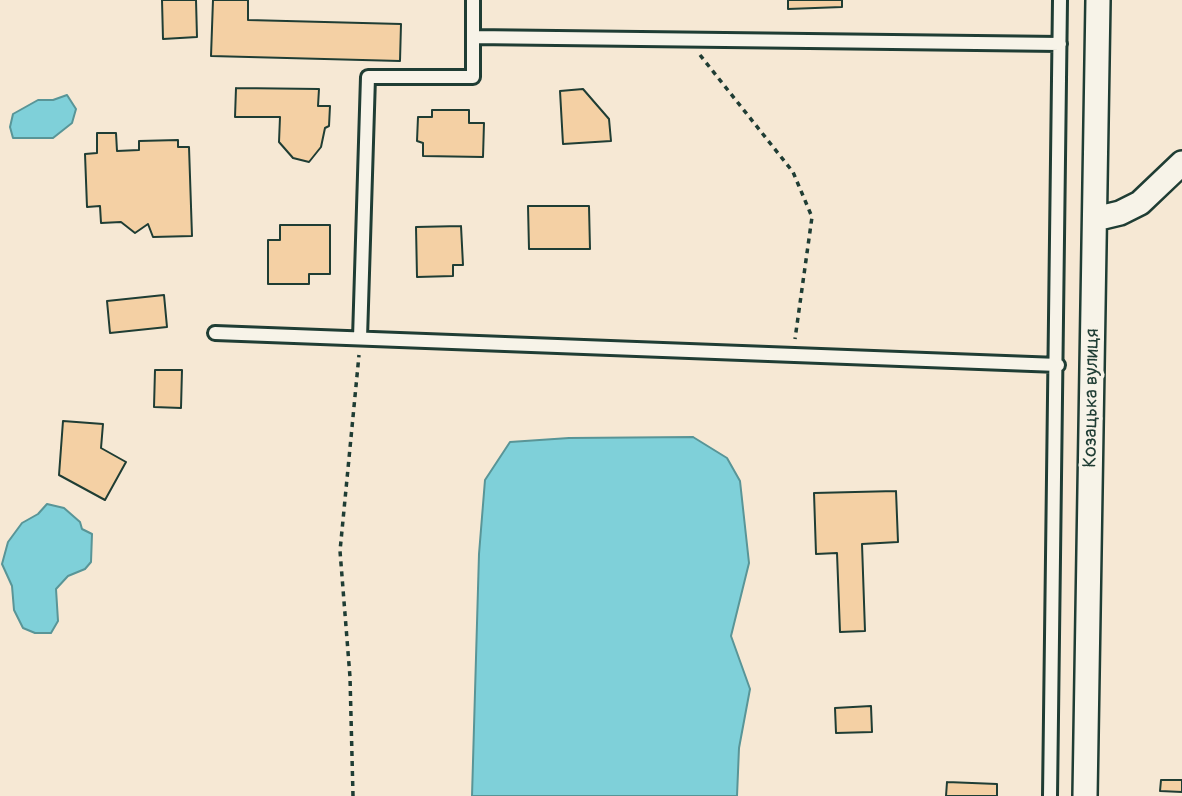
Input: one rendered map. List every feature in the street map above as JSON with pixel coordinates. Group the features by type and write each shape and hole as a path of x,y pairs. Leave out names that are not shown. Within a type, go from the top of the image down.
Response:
{"street":[{"name":"Козацька вулиця","path":"1085,796 1098,0"},
{"path":"1095,219 1120,213 1140,203 1182,163"}],"lane":[{"path":"360,338 368,77 473,77 473,0"},
{"path":"1050,796 1058,365 1060,0"},
{"path":"473,37 1060,44"},
{"path":"215,333 1058,365"}],"path":[{"path":"687,40 793,172 812,217 793,355"},
{"path":"353,796 350,677 340,551 360,338"}],"water":[{"path":"67,95 76,109 72,123 53,138 13,138 10,127 13,114 38,100 53,100"},
{"path":"693,437 727,458 740,481 749,563 731,636 750,689 739,748 737,796 472,796 479,554 485,480 510,442 569,438"},
{"path":"47,504 64,508 80,522 82,529 92,534 91,562 85,569 68,576 56,589 58,621 51,633 35,633 23,628 14,610 12,586 2,564 8,542 22,523 38,514"}],"building":[{"path":"162,0 196,0 197,37 163,39"},
{"path":"213,0 248,0 248,20 401,24 400,61 211,56"},
{"path":"788,0 842,0 842,7 788,9"},
{"path":"236,88 319,89 318,106 330,106 329,126 325,128 321,147 309,162 293,158 279,142 280,117 235,117"},
{"path":"583,89 609,119 611,141 563,144 560,91"},
{"path":"432,110 469,110 469,123 484,123 483,157 423,156 423,143 417,141 418,117 432,117"},
{"path":"97,133 116,133 117,151 139,150 139,141 178,140 178,147 189,147 192,236 153,237 148,224 135,233 121,222 101,223 100,206 87,207 85,154 97,153"},
{"path":"528,206 589,206 590,249 529,249"},
{"path":"280,225 330,225 330,274 309,274 309,284 268,284 268,240 280,240"},
{"path":"461,226 463,265 453,265 453,276 417,277 416,227"},
{"path":"164,295 167,327 110,333 107,301"},
{"path":"155,370 182,370 181,408 154,407"},
{"path":"63,421 103,424 101,448 126,462 105,500 59,475"},
{"path":"896,491 898,542 862,544 865,631 840,632 837,553 816,554 814,493"},
{"path":"871,706 872,732 836,733 835,708"},
{"path":"1161,780 1182,780 1182,792 1160,791"},
{"path":"947,782 997,784 997,796 946,796"}]}
